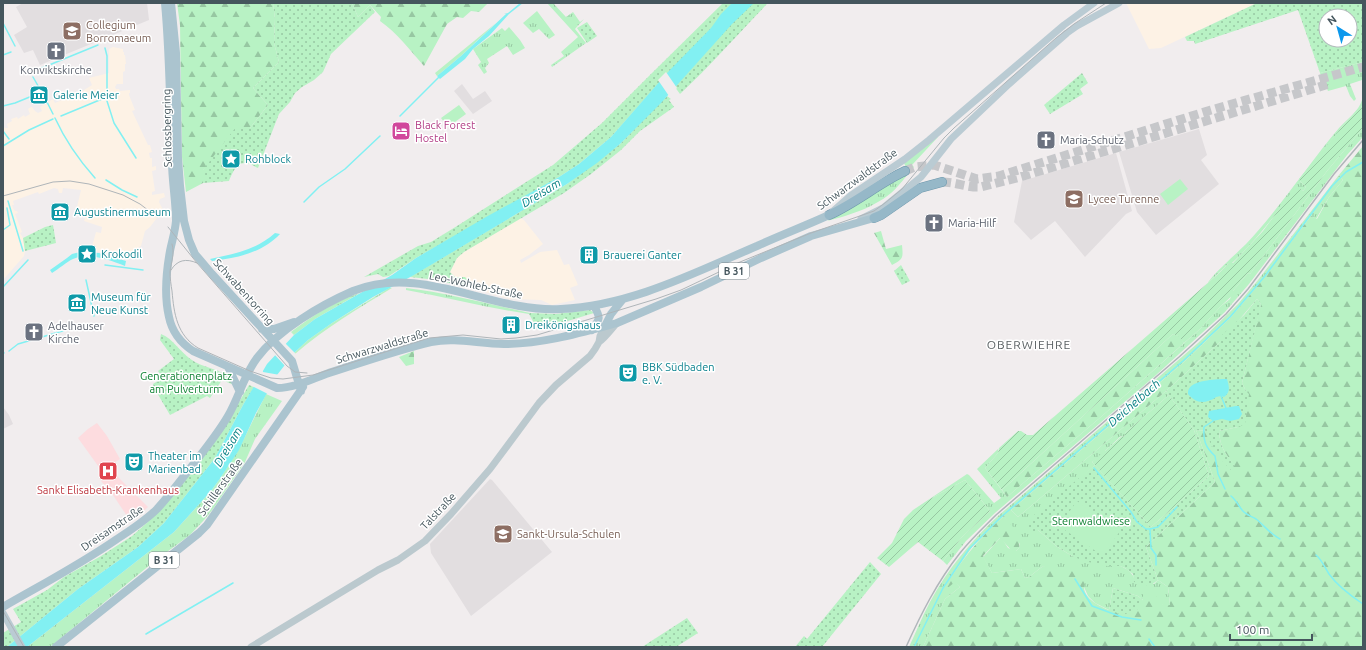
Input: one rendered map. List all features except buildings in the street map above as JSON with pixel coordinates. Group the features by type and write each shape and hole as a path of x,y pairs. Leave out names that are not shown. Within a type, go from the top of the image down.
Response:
{"highway":[{"name":"B 31","path":"829,215 842,209 905,170"},
{"name":"B 31","path":"874,218 881,215 920,188 942,182"}],"main road":[{"name":"Schlossbergring","path":"165,3 169,47 172,161 176,222 166,274 166,303 169,317 176,333 186,346 193,351 277,388"},
{"name":"Schlossbergring","path":"171,3 176,53 180,186 186,230 195,253"},
{"name":"Schwarzwaldstraße","path":"594,306 623,299 650,290 829,215 850,196 920,148 1064,25 1094,3"},
{"name":"Schwarzwaldstraße","path":"849,226 883,208 921,177 951,139 1066,33 1117,4"},
{"name":"Schwarzwaldstraße","path":"277,388 300,387 309,381 431,342 453,340 502,344 518,343 559,338 617,323 702,287 789,245 825,231 849,226 874,218"},
{"name":"Schwabentorring","path":"195,253 236,301 293,362 300,387"},
{"name":"Leo-Wohleb-Straße","path":"276,343 302,318 340,297 358,290 383,284 414,283 436,286 500,302 532,307 559,309 594,306"},
{"path":"605,326 611,314 623,299"},
{"path":"592,330 599,320 594,306"},
{"path":"611,314 612,318 617,323"},
{"path":"262,329 274,329 302,318"},
{"name":"Dreisamstraße","path":"3,607 93,555 146,519 166,499 227,418 240,392 251,377 257,358 276,343"},
{"path":"228,367 240,392"},
{"name":"Schillerstraße","path":"56,647 207,525 294,400 300,387"},
{"path":"3,613 22,647"}],"street":[{"name":"Talstraße","path":"251,647 378,570 398,560 425,541 451,514 490,469 543,399 556,385 590,356 617,323"},
{"name":"Talstraße","path":"600,342 600,336 605,326"}],"shaded area":[{"name":"Collegium Borromaeum","path":"23,3 147,3 149,20 40,65 33,50 24,53 14,35 27,27 16,7"},
{"path":"1126,3 1257,3 1161,48 1149,49"},
{"path":"113,47 123,49 126,64 125,71 123,72 123,84 117,84 115,87 120,91 130,90 129,95 135,110 132,111 148,145 150,145 152,152 149,153 150,158 152,158 152,167 156,166 156,170 152,171 155,191 152,192 152,195 164,193 165,197 160,199 159,202 163,210 145,231 141,246 126,258 91,250 96,232 101,233 102,227 84,221 87,213 76,211 81,190 63,188 62,193 59,193 58,189 54,188 13,201 13,208 18,213 15,214 22,232 20,233 23,238 25,251 24,256 3,280 3,126 8,128 7,124 12,121 11,119 17,117 18,119 24,115 25,117 30,114 28,109 31,107 38,113 42,111 40,107 53,99 55,103 81,92 92,85 89,78 109,73 109,49"},
{"path":"462,84 473,99 485,91 492,101 473,114 454,91"},
{"path":"1199,129 1207,155 1201,160 1219,184 1156,235 1137,212 1119,152"},
{"name":"Lycee Turenne","path":"1116,153 1132,211 1126,214 1085,257 1055,221 1031,240 1014,222 1022,181"},
{"path":"520,218 524,220 543,244 520,260 521,263 540,252 557,250 564,265 569,264 578,285 570,288 575,300 552,305 541,300 510,299 474,289 450,272 457,258 464,252"},
{"path":"3,407 13,424 3,429"},
{"name":"Sankt Elisabeth-Krankenhaus","path":"97,423 107,436 120,459 111,465 119,478 148,507 131,522 113,495 101,481 106,477 78,438"},
{"name":"Sankt-Ursula-Schulen","path":"490,479 552,552 471,616 431,553 430,544"}],"green space":[{"path":"177,3 273,3 275,19 274,43 279,62 253,88 268,105 250,128 203,170 203,183 186,192 182,157 180,25"},
{"path":"273,3 352,3 358,17 370,5 375,12 331,54 323,72 295,93 290,102 279,114 258,168 243,163 237,166 229,181 203,183 203,170 236,127 250,128 268,105 253,88 279,62 274,43 275,19"},
{"path":"352,3 488,3 479,12 471,11 463,18 457,17 447,24 424,66 398,36 380,21 381,17 370,5 358,17"},
{"path":"547,3 555,3 554,4 566,17 573,12 580,22 584,19 575,29 586,43 552,67 551,65 564,56 561,52 578,37"},
{"path":"723,3 768,3 680,94 666,75 611,137 579,164 559,177 416,258 389,276 383,277 378,274 364,277 418,246 431,242 553,165 602,123"},
{"path":"1257,3 1363,3 1363,62 1320,73 1298,10 1195,44 1194,41 1187,41 1185,37"},
{"path":"537,11 555,35 549,39 539,29 533,33 523,23"},
{"path":"587,22 597,36 587,43 577,28"},
{"path":"496,23 461,56 437,76 435,73"},
{"path":"509,27 525,48 513,55 507,46 487,59 489,63 485,68 487,72 484,74 478,65 481,62 473,49 502,28 505,31"},
{"path":"1363,62 1363,82 1362,80 1350,84 1356,99 1354,101 1346,86 1328,91 1320,73"},
{"path":"1082,73 1088,83 1080,89 1083,94 1050,114 1044,105"},
{"path":"667,96 671,99 669,100 674,107 640,131 621,150 591,174 564,193 464,252 457,258 450,272 455,277 465,277 474,289 437,280 410,277 567,184 620,144"},
{"path":"1362,100 1363,108 1362,106 1346,122 1300,179 1306,187 1303,191 1296,187 1274,217 1250,245 1232,263 1229,263 1208,283 1258,230 1327,142 1355,112"},
{"path":"459,105 466,114 448,127 441,118"},
{"path":"1361,106 1363,108 1363,128 1327,171 1250,274 1248,273 1233,291 1235,293 1200,329 1184,343 1178,336 1173,334 1002,490 985,468 998,453 999,448 1018,431 1021,431 1027,435 1033,435 1229,263 1233,263 1263,231 1296,186 1303,191 1306,187 1299,179"},
{"path":"1363,128 1363,137 1347,155 1249,284 1225,312 1155,376 995,513 966,541 947,565 943,561 962,537 990,511 965,480 928,500 967,474 994,503 1001,498 977,469 998,449 998,453 985,468 1007,497 1102,416 1200,329 1221,306 1230,299 1233,291 1248,273 1250,274 1327,171"},
{"path":"938,137 912,165 914,167 900,184 884,199 846,216 827,221 853,207 908,172 904,163 934,138"},
{"path":"1363,146 1363,647 923,647 945,599 960,587 955,582 940,594 969,552 1004,516 1018,535 1020,543 1019,548 1016,551 1012,551 1000,538 983,556 992,573 1021,569 1025,578 1029,577 1043,566 1059,568 1088,575 1084,587 1087,595 1094,602 1109,610 1143,600 1143,592 1156,596 1163,605 1170,605 1168,587 1158,580 1146,547 1215,482 1196,430 1207,431 1234,465 1220,441 1219,431 1238,427 1246,391 1242,383 1261,304 1257,299 1220,342 1166,391 1018,517 1011,510 1184,362 1230,318 1253,291 1311,216 1317,219 1329,197 1343,180 1339,175"},
{"path":"1339,175 1343,180 1329,197 1316,219 1311,216 1253,291 1230,318 1184,362 1011,510 1018,517 1166,391 1169,395 1125,433 1123,437 1121,436 1105,451 1105,453 1092,462 1095,465 1074,484 1038,530 1056,546 1072,556 1120,566 1128,570 1134,578 1154,584 1158,580 1168,587 1170,605 1163,605 1143,600 1138,596 1113,588 1109,610 1095,603 1088,596 1084,587 1043,566 1029,577 1025,578 1021,569 992,573 983,557 1001,537 1008,548 1016,551 1020,544 1004,516 973,546 951,577 952,583 955,581 960,587 945,599 923,647 909,647 924,613 937,590 960,556 978,535 1198,343 1238,304"},
{"path":"1180,179 1188,189 1168,205 1160,194"},
{"path":"53,225 56,243 25,251 23,238 45,227"},
{"path":"881,231 886,249 902,245 903,252 901,259 892,265 874,233"},
{"path":"901,265 910,281 902,285 894,271"},
{"path":"389,288 392,288 342,319 295,354 294,353 308,340 332,323"},
{"path":"406,288 453,296 530,313 513,312 482,306 406,290"},
{"path":"360,293 315,319 294,335 291,332 324,310 342,300"},
{"name":"Sternwaldwiese","path":"1257,299 1261,304 1260,310 1242,383 1249,394 1245,424 1219,431 1220,441 1234,465 1232,471 1213,448 1207,431 1196,430 1215,482 1146,547 1158,580 1150,586 1134,582 1133,574 1125,568 1084,561 1072,556 1056,546 1038,530 1033,532 1028,526 1034,515 1095,465 1151,527 1209,476 1194,430 1166,391 1220,342 1221,336 1244,315"},
{"path":"590,310 594,313 538,330 529,314 556,314"},
{"name":"Generationenplatz am Pulverturm","path":"161,334 170,339 190,359 217,370 227,376 234,385 222,380 210,398 207,396 170,415 153,386 153,384 163,378 158,371 174,359 160,340"},
{"path":"1173,334 1179,336 1184,343 1102,416 1007,497 1002,490"},
{"path":"414,351 414,364 406,366 399,357"},
{"path":"249,385 254,387 215,458 164,523 138,547 78,589 7,647 3,647 3,633 21,622 13,609 47,590 64,577 132,536 149,521 221,433"},
{"path":"266,394 282,401 255,439 245,462 213,509 190,535 156,560 50,647 27,647 174,532 219,480 239,449"},
{"path":"1169,395 1194,430 1209,476 1151,527 1092,462 1122,436 1123,437 1125,433"},
{"path":"965,480 990,511 962,537 943,561 918,542 889,567 877,558 892,543 904,519 913,510"},
{"name":"Sternwaldwiese","path":"1077,501 1120,531 1103,556 1059,526"},
{"path":"870,562 881,574 822,647 795,647 804,636 807,639"},
{"path":"1113,588 1138,596 1143,600 1138,609 1123,615 1109,610"},
{"path":"687,618 698,633 676,647 642,647"}],"water":[{"path":"520,3 523,3 509,14 489,36 473,49 465,59 440,79 437,76 506,14 504,14 508,13"},
{"name":"Dreisam","path":"732,3 754,3 732,24 661,103 620,144 597,163 567,184 414,275 373,297 308,340 295,352 277,375 256,413 239,450 219,480 174,532 27,647 7,647 78,589 138,547 164,523 215,458 267,364 294,335 315,319 392,275 416,258 559,177 579,164 611,137 668,72 711,28 721,14"},
{"path":"275,233 280,234 265,246 249,254 212,261 210,259 236,253 260,244"},
{"path":"80,252 99,253 126,261 125,266 106,259 86,256 73,259 52,273 50,270 72,254"},
{"path":"1227,379 1229,386 1229,391 1224,397 1216,397 1208,401 1199,402 1194,400 1188,394 1191,386 1196,383 1207,380"},
{"path":"1239,406 1242,414 1239,419 1230,421 1222,419 1213,421 1208,417 1209,411"}],"pier":[{"path":"666,72 677,88 669,96 658,80"},
{"path":"284,342 296,354 286,367 274,354"},
{"path":"262,369 263,372 280,375 268,394 252,386"}],"waterway":[{"path":"3,23 15,46"},
{"path":"37,70 98,45"},
{"path":"105,48 107,56 107,94"},
{"path":"3,55 11,52"},
{"path":"400,116 440,76"},
{"path":"33,77 41,91"},
{"path":"42,92 53,114"},
{"path":"3,106 37,94"},
{"path":"61,116 102,99"},
{"path":"107,101 114,123 136,158"},
{"path":"55,118 73,150 95,178"},
{"path":"3,146 29,130 53,119"},
{"path":"3,131 9,139"},
{"path":"304,202 319,187 345,169 380,136"},
{"name":"Deichelbach","path":"914,647 943,588 969,549 1001,517 1183,361 1230,317 1265,276 1332,186 1346,172 1363,162"},
{"path":"106,180 137,197"},
{"path":"8,201 23,251"},
{"path":"3,230 10,225 7,208"},
{"path":"3,287 28,260"},
{"path":"105,265 143,270"},
{"path":"86,280 94,316"},
{"path":"9,351 18,344 83,325"},
{"name":"Deichelbach","path":"1221,396 1226,408"},
{"name":"Deichelbach","path":"1213,421 1204,427 1204,440 1209,450 1215,456 1218,474 1225,489"},
{"path":"1094,468 1131,512 1137,522 1146,529 1158,527 1177,507"},
{"name":"Deichelbach","path":"1231,496 1244,512 1256,519 1273,535 1280,539"},
{"path":"1150,530 1151,548 1156,555 1156,565"},
{"name":"Deichelbach","path":"1316,555 1336,582 1363,604"},
{"path":"1075,579 1092,606 1122,617 1141,620"},
{"path":"146,634 233,583"},
{"path":"1149,639 1155,647"}],"tunnel":[{"path":"905,171 915,167 934,165 977,179 999,176 1211,110 1363,67"},
{"path":"942,182 971,187 981,187 1020,177 1329,84"}],"tram line":[{"path":"172,244 173,255 170,274 174,308 178,323 185,337 198,348 250,371 271,378 283,379 313,375 429,338 463,335 501,339 537,335 681,290 740,262 811,233 874,211 902,189 954,128 1056,38 1106,3"},
{"path":"3,196 53,182 70,181 89,184 123,195 140,204 157,217"},
{"path":"168,227 197,263 287,366 295,372 307,373"},
{"path":"171,270 176,264 182,261 186,260 197,263"},
{"path":"3,611 24,647"}],"railway":[{"path":"906,647 937,587 952,564 969,543 996,515 1179,357 1226,314 1248,289 1334,174 1363,140"}],"place":[{"name":"Collegium Borromaeum","path":"72,31"},
{"name":"Konviktskirche","path":"56,51"},
{"name":"Galerie Meier","path":"39,95"},
{"name":"Black Forest Hostel","path":"401,131"},
{"name":"Maria-Schutz","path":"1046,140"},
{"name":"Rohblock","path":"231,159"},
{"name":"Lycee Turenne","path":"1074,199"},
{"name":"Augustinermuseum","path":"60,212"},
{"name":"Maria-Hilf","path":"934,223"},
{"name":"Krokodil","path":"87,254"},
{"name":"Brauerei Ganter","path":"589,255"},
{"name":"Museum für Neue Kunst","path":"77,303"},
{"name":"Dreikönigshaus","path":"511,325"},
{"name":"Adelhauser Kirche","path":"34,332"},
{"name":"BBK Südbaden e. V.","path":"628,373"},
{"name":"Theater im Marienbad","path":"134,462"},
{"name":"Sankt Elisabeth-Krankenhaus","path":"108,471"},
{"name":"Sankt-Ursula-Schulen","path":"503,534"}],"district":[{"name":"OBERWIEHRE","path":"1029,345"}]}
